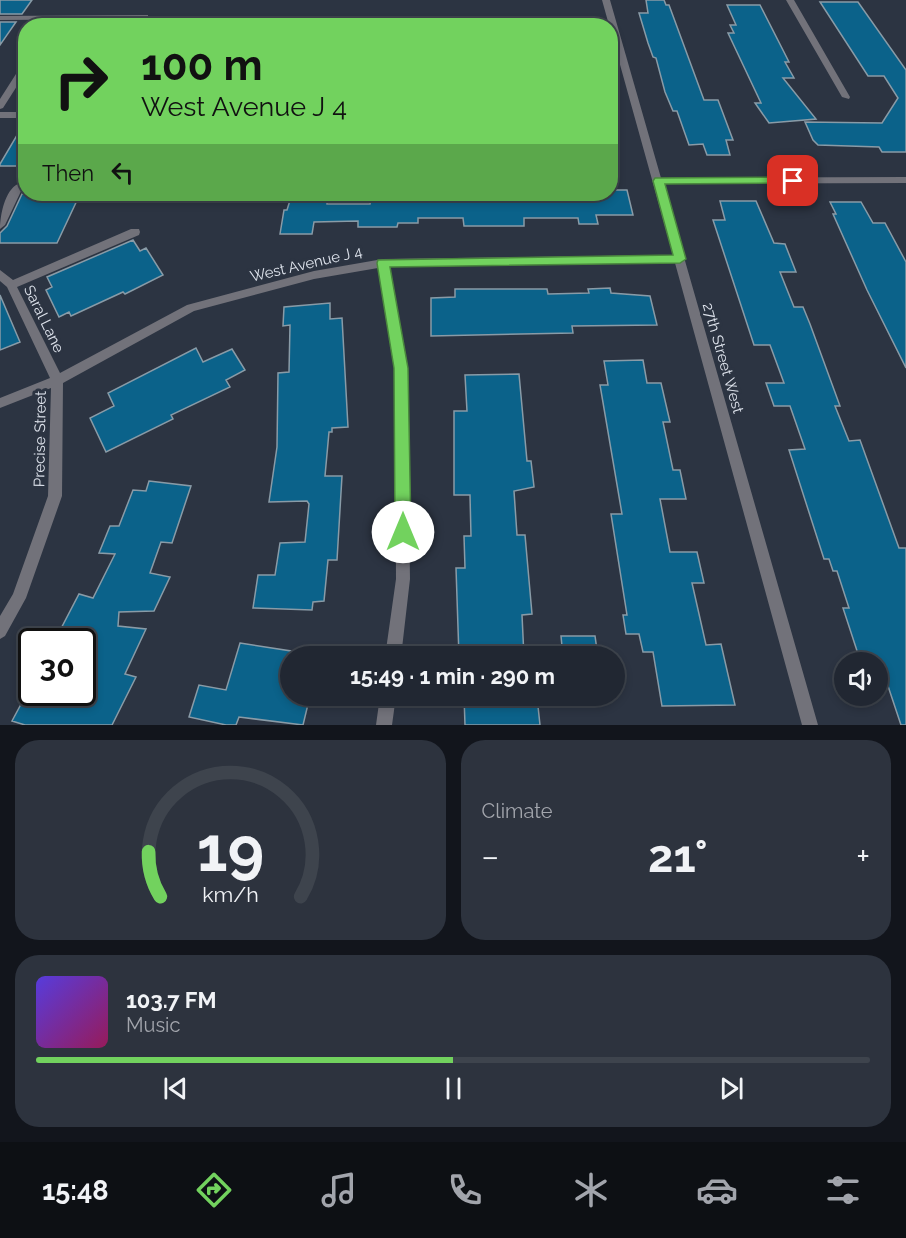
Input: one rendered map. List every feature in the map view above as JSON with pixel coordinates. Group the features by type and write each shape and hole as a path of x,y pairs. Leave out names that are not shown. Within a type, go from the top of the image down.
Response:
{"street":[{"name":"27th Street West","path":"606,0 611,18"},
{"path":"790,0 846,97"},
{"path":"126,18 145,17"},
{"path":"0,18 18,19"},
{"name":"27th Street West","path":"618,41 810,725"},
{"path":"0,106 18,78"},
{"path":"0,115 18,115"},
{"path":"659,181 906,181"},
{"path":"0,225 18,187"},
{"path":"11,285 135,232"},
{"name":"West Avenue J 4","path":"0,403 57,380 191,308 314,275 383,263 680,259"},
{"path":"383,263 401,368 403,579 394,646"},
{"name":"Saral Lane","path":"0,274 11,285 57,380"},
{"name":"Precise Street","path":"0,632 19,598 55,495 57,380"},
{"path":"384,725 387,706"}],"building":[{"path":"0,0 32,0 22,14 0,14"},
{"path":"646,0 664,0 666,5 669,5 704,100 718,100 733,140 726,140 730,155 707,155 703,144 689,145 677,111 673,111 665,92 656,58 653,57 639,13 648,13"},
{"path":"820,2 858,2 906,70 906,152 882,152 879,147 818,145 813,140 805,122 882,123 898,98 884,76 868,76"},
{"path":"727,5 760,5 789,62 785,62 794,78 783,78 816,119 769,123 755,103 761,103 728,33 734,33 730,25 736,25"},
{"path":"0,22 16,22 0,45"},
{"path":"18,134 18,166 0,166"},
{"path":"618,190 627,190 633,215 596,215 598,224 579,224 578,218 524,218 524,226 464,226 463,218 418,218 418,223 398,223 397,227 358,227 358,221 314,222 312,234 280,234 284,210 287,210 290,201 370,204 371,201 618,201"},
{"path":"19,201 77,201 57,243 0,243 0,233 7,226"},
{"path":"720,201 756,201 774,243 785,244 796,272 780,272 794,307 803,307 810,324 840,406 835,406 849,441 860,440 899,548 906,548 906,725 901,725 888,686 888,652 857,652 843,608 849,608 837,571 833,571 829,559 824,559 789,450 805,449 790,406 774,406 766,383 784,383 770,345 754,345 713,220 725,220"},
{"path":"830,202 861,202 873,223 885,223 906,262 906,368 867,290 833,214 836,214"},
{"path":"133,240 140,251 146,248 163,275 125,294 123,292 71,316 69,312 59,317 46,290 52,287 47,277"},
{"path":"610,288 611,293 650,296 657,325 572,326 573,333 431,336 431,298 455,297 455,289 547,289 548,294 589,293 588,289"},
{"path":"0,295 20,342 0,350"},
{"path":"330,303 330,319 342,318 348,427 332,428 332,432 329,432 325,476 342,476 337,560 328,560 324,601 313,602 312,610 253,608 258,575 275,575 280,543 305,542 309,504 307,501 269,502 277,447 278,373 289,372 290,325 283,326 284,307"},
{"path":"196,348 203,362 232,349 245,370 226,380 230,387 171,415 173,419 106,452 90,418 114,406 108,393"},
{"path":"643,360 647,383 661,383 670,422 663,422 673,470 680,470 686,499 660,499 670,552 697,552 704,583 692,583 706,645 721,644 735,705 662,706 653,652 643,652 639,634 626,634 623,615 627,615 611,514 622,514 600,385 608,385 604,361"},
{"path":"519,374 527,461 531,461 534,487 514,491 517,535 525,535 532,614 522,615 523,646 459,646 456,568 465,568 464,536 471,536 470,495 454,495 454,411 467,411 465,375"},
{"path":"149,481 191,486 172,543 161,542 150,573 170,577 154,611 119,612 118,626 146,629 125,674 136,677 112,725 25,725 12,721 20,706 96,706 96,628 61,628 79,594 93,598 115,554 99,553 110,526 119,526 133,490 146,491"},
{"path":"561,636 595,636 596,646 562,646"},
{"path":"240,643 280,649 280,706 308,706 303,725 239,717 236,725 226,725 189,717 199,685 226,690"},
{"path":"464,706 538,706 540,725 465,725"}],"route":[{"path":"403,532 401,368 383,263 680,259 659,181 793,181"}]}
